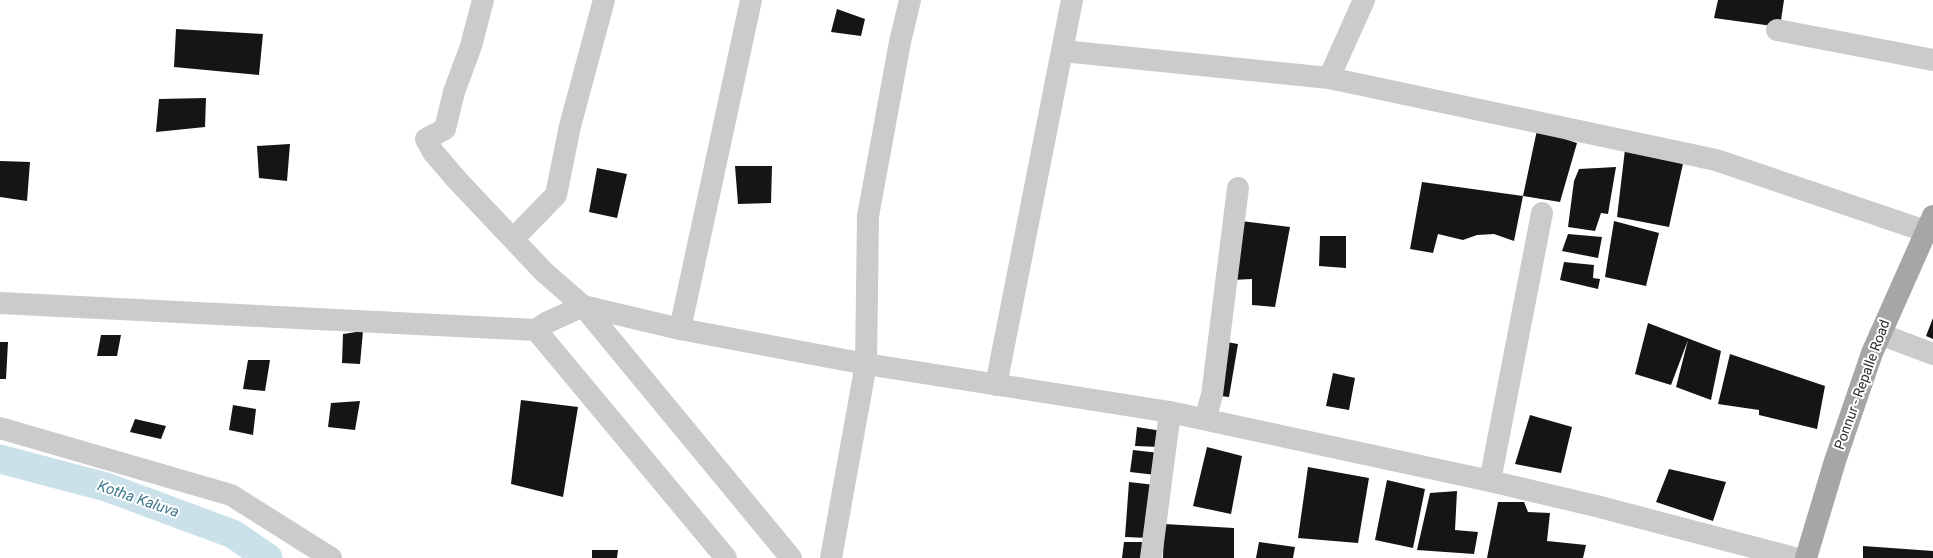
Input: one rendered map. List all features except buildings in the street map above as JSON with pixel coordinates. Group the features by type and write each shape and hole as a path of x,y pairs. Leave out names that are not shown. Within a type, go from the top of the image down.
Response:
{"main road":[{"name":"Ponnur - Repalle Road","path":"1806,558 1835,461 1880,334 1929,224"}],"street":[{"path":"483,0 471,46 454,92 445,129 426,139 433,152 457,180 578,308 791,558"},
{"path":"513,239 556,195 570,126 604,0"},
{"path":"680,329 751,0"},
{"path":"831,558 866,364 868,216 900,42 910,0"},
{"path":"996,385 1064,51 1072,0"},
{"path":"1329,78 1364,0"},
{"path":"1777,30 1933,60"},
{"path":"1064,51 1329,78 1716,160 1929,224"},
{"path":"1205,419 1212,395 1238,188"},
{"path":"1490,481 1542,213"},
{"path":"0,303 541,326 578,308 866,364 1170,412 1205,419 1490,481 1596,506 1794,558"},
{"path":"541,326 726,558"},
{"path":"1880,334 1933,354"},
{"path":"1151,558 1170,412"},
{"path":"0,428 231,495 331,558"}],"waterway":[{"name":"Kotha Kaluva","path":"0,459 106,487 233,534 268,558"}]}
